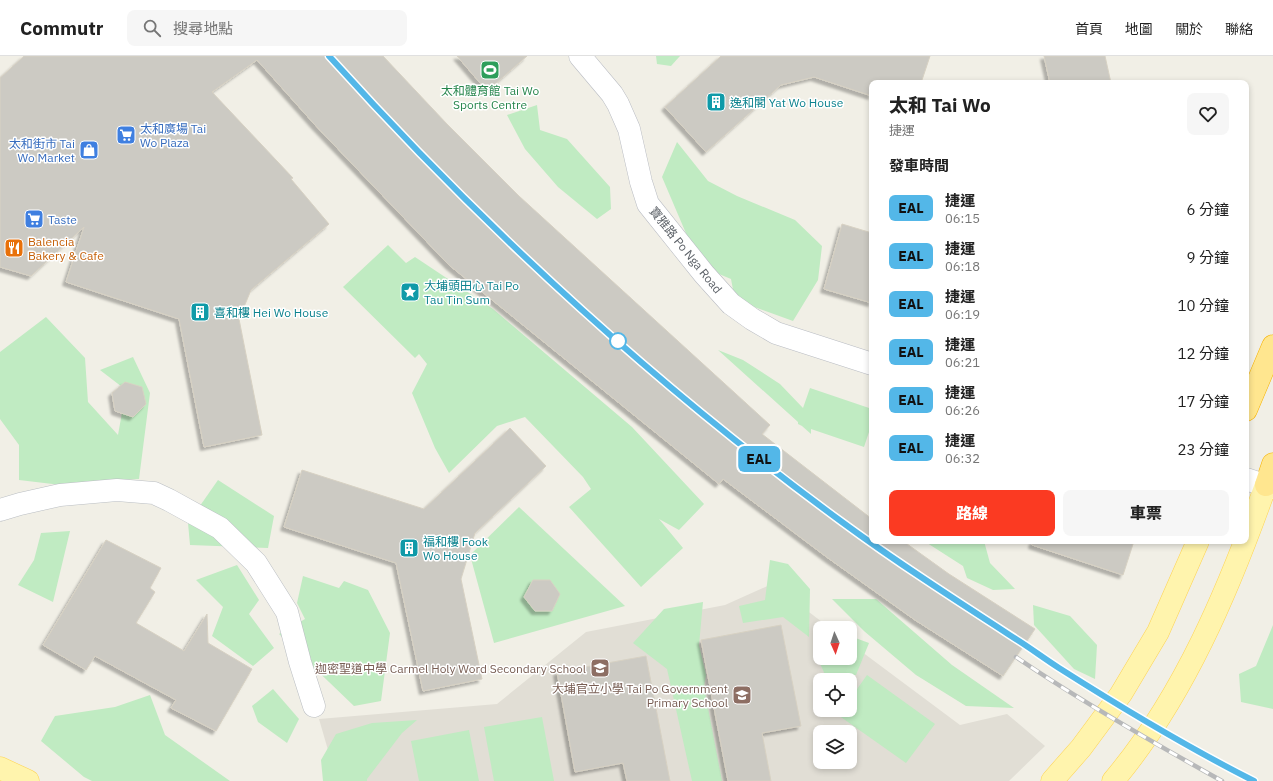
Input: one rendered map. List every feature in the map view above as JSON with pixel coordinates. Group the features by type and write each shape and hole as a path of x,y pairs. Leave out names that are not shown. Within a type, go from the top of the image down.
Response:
{"highway":[{"path":"1249,403 1273,346"},
{"path":"1262,484 1273,464"}],"main road":[{"path":"1249,528 1262,484"},
{"path":"1052,781 1081,748 1121,694 1158,632 1197,544"},
{"path":"1112,781 1122,770 1165,710 1201,642 1244,544"},
{"path":"0,768 28,781"}],"street":[{"name":"寶雅路 Po Nga Road","path":"580,56 612,94 620,109 629,129 641,182 648,204 686,252 731,304 752,319 776,333 869,363"},
{"path":"0,510 60,495 117,490 154,493 220,528 256,563 287,612 300,662 314,706"}],"shaded area":[{"path":"772,584 821,621 813,621 813,665 857,665 857,648 960,725 1007,714 1045,746 1009,781 337,781 319,719 497,704 586,632 725,605"}],"green space":[{"path":"656,56 680,56 671,66 657,64"},
{"path":"537,105 540,130 567,139 610,187 611,209 597,219 558,187 525,149 507,115"},
{"path":"677,142 708,181 737,196 795,220 822,246 818,280 793,321 735,300 731,279 702,267 662,177"},
{"path":"388,245 406,263 415,257 493,309 632,427 704,504 679,530 659,519 683,548 641,587 569,507 591,489 583,477 525,417 497,426 449,473 435,448 412,393 427,364 419,354 415,358 343,287"},
{"path":"46,317 85,358 88,402 118,435 126,390 100,370 133,357 150,393 139,479 61,485 19,480 19,445 0,419 0,352"},
{"path":"718,350 743,360 780,384 803,408 810,388 869,408 869,432 864,447 811,429 811,434 798,424 798,422"},
{"path":"218,480 274,516 268,548 190,545 188,523"},
{"path":"519,507 625,606 494,643 470,555"},
{"path":"70,531 53,602 18,585 34,560 41,533"},
{"path":"929,544 985,544 990,563 1015,589 993,590 967,578 963,566"},
{"path":"770,560 788,564 810,589 809,637 783,617 743,623 739,606 765,600"},
{"path":"237,565 259,600 249,614 274,648 253,666 212,636 223,607 196,580"},
{"path":"303,576 339,588 344,581 368,590 390,633 381,701 354,706 279,634 305,619 297,603"},
{"path":"832,599 876,599 952,665 1014,708 966,706 916,675 864,631 857,624 857,621 854,621"},
{"path":"703,602 699,645 706,675 704,687 722,781 692,781 667,669 633,643 664,609"},
{"path":"1033,605 1070,616 1097,645 1095,679 1074,669 1034,625"},
{"path":"1273,625 1273,709 1241,702 1239,674 1256,666"},
{"path":"857,639 869,643 857,673 824,673 821,665 857,665"},
{"path":"867,675 935,724 906,763 857,728 857,725 852,725 841,717 857,717 857,689"},
{"path":"273,689 299,719 287,743 258,722 252,706"},
{"path":"150,695 165,735 230,781 92,781 84,777 41,741 55,716 115,707"},
{"path":"542,717 554,781 494,781 484,727"},
{"path":"417,720 402,733 367,781 323,781 321,760 336,734 372,723"},
{"path":"469,730 479,781 419,781 411,741"}],"building":[{"path":"24,56 383,56 447,124 519,196 770,425 762,434 869,517 869,544 907,544 949,574 1035,629 1003,676 915,620 828,558 723,479 719,484 449,265 316,126 257,60 212,92 293,178 291,179 329,224 251,290 239,319 262,435 204,447 179,319 66,282 84,227 31,276 0,267 0,78"},
{"name":"太和體育館 Tai Wo Sports Centre","path":"457,56 527,56 487,91"},
{"name":"逸和閣 Yat Wo House","path":"721,56 930,56 922,80 869,80 869,95 814,77 781,85 706,152 665,107"},
{"path":"1044,56 1105,56 1110,80 1049,80"},
{"path":"842,224 869,232 869,302 824,289"},
{"path":"125,382 142,387 146,404 133,417 115,411 112,393"},
{"name":"福和樓 Fook Wo House","path":"510,428 546,466 475,533 461,579 482,679 423,691 396,563 284,527 302,470 424,509"},
{"path":"106,540 161,568 150,588 155,592 136,623 184,651 207,614 208,643 252,669 216,731 171,708 176,700 95,656 86,670 43,645"},
{"path":"1032,544 1133,544 1123,575"},
{"path":"533,580 550,580 560,594 552,611 535,611 524,597"},
{"path":"781,625 801,726 762,733 771,781 728,781 701,640"},
{"path":"646,656 670,781 627,781 623,763 575,772 557,672"}],"railway":[{"path":"1025,645 1137,716 1254,781"},
{"path":"1016,657 1066,690 1222,781"}],"metro line":[{"name":"EAL","path":"329,56 418,153 490,225 543,274 638,359 725,432 844,524 869,541"},
{"name":"EAL","path":"873,544 1058,667 1132,713 1233,771 1254,781"}],"place":[{"name":"太和體育館 Tai Wo Sports Centre","path":"490,70"},
{"name":"逸和閣 Yat Wo House","path":"716,102"},
{"name":"太和廣場 Tai Wo Plaza","path":"126,135"},
{"name":"太和街市 Tai Wo Market","path":"89,150"},
{"name":"Taste","path":"34,219"},
{"name":"Balencia Bakery & Cafe","path":"14,248"},
{"name":"大埔頭田心 Tai Po Tau Tin Sum","path":"410,292"},
{"name":"喜和樓 Hei Wo House","path":"200,312"},
{"name":"福和樓 Fook Wo House","path":"409,548"},
{"name":"迦密聖道中學 Carmel Holy Word Secondary School","path":"600,668"},
{"name":"大埔官立小學 Tai Po Government Primary School","path":"742,695"}]}
